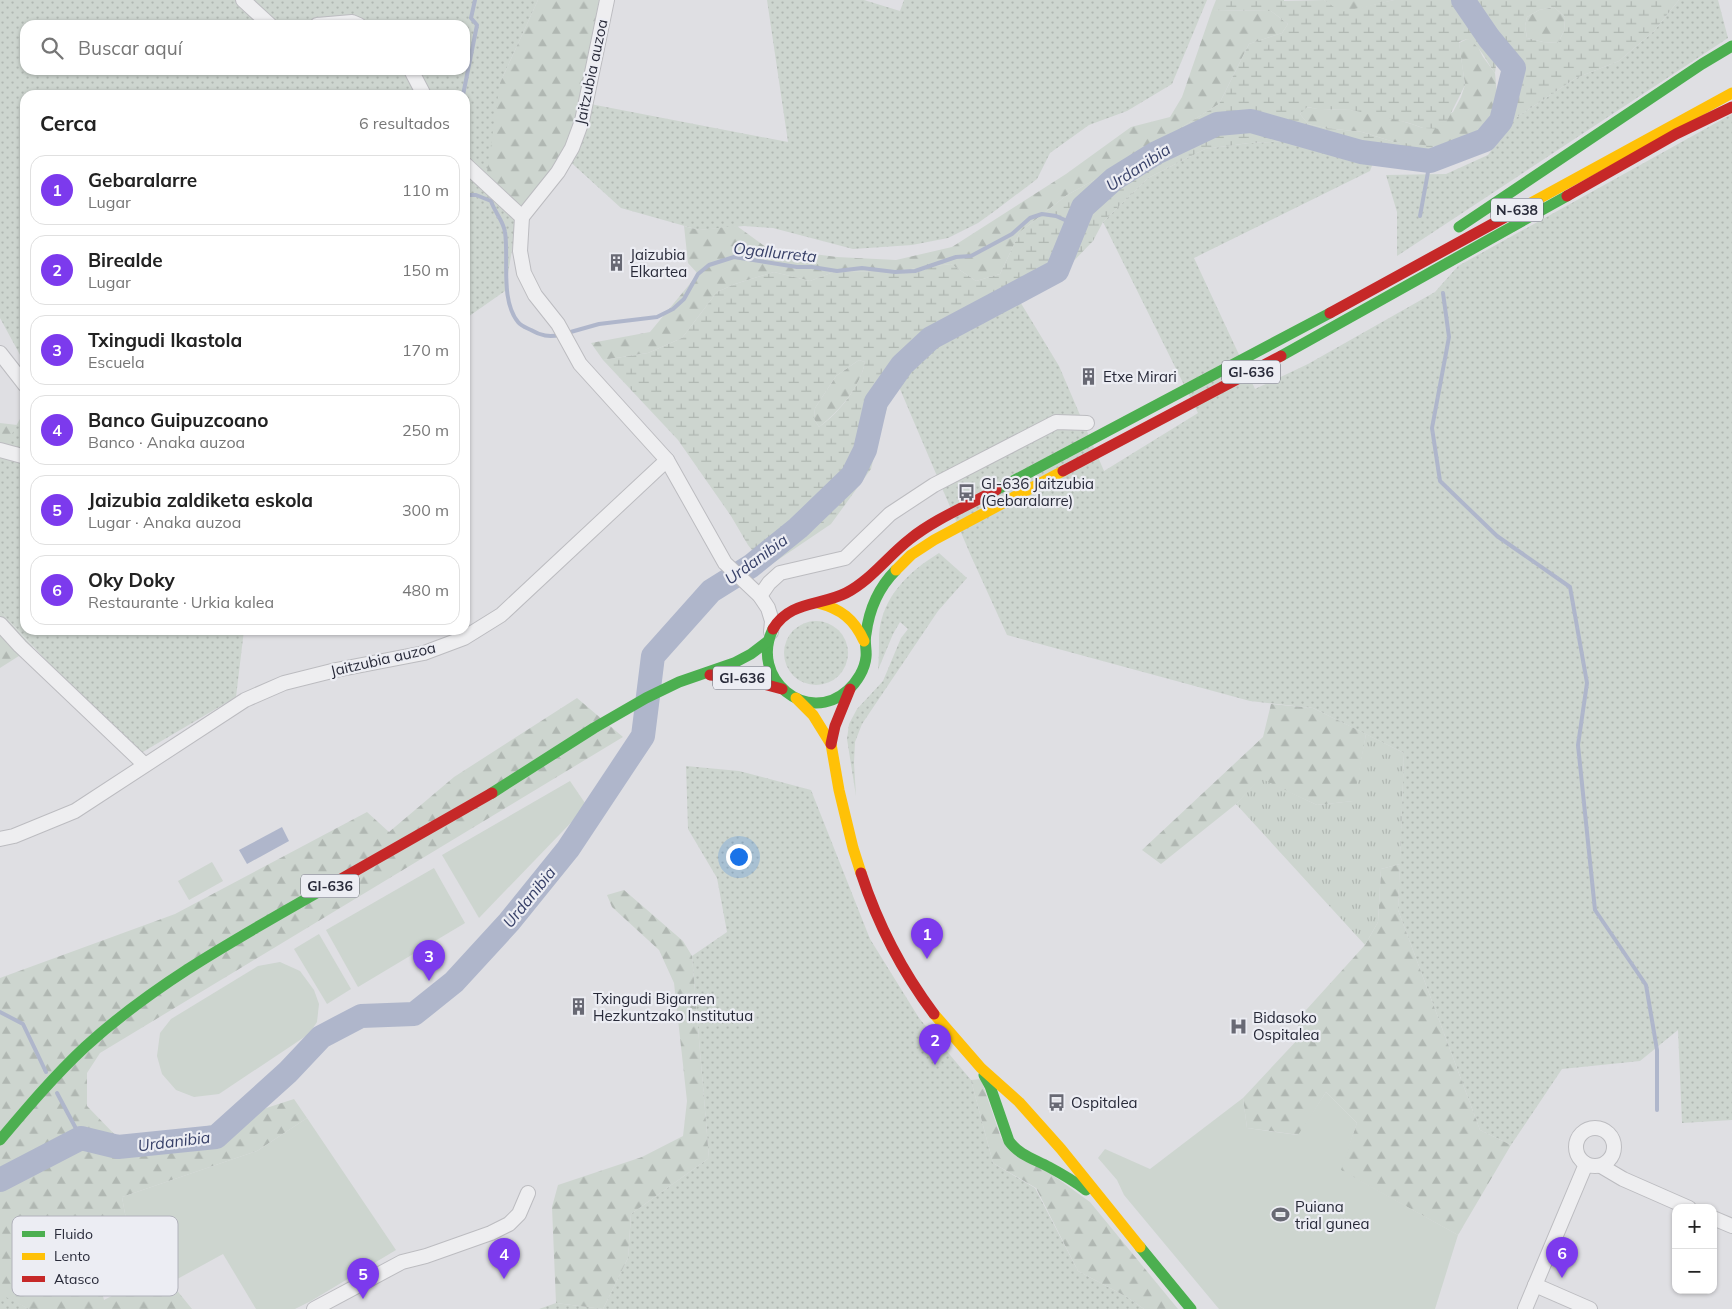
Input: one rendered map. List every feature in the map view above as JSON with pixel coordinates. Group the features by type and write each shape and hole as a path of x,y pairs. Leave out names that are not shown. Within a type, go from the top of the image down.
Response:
{"main road":[{"name":"GI-636","path":"0,1140 50,1082 85,1047 158,988 211,954 503,787 625,710 667,687 734,663 751,654 769,637 782,617 791,610 836,597 856,587 907,541 925,528 1307,326 1732,46"},
{"name":"N-638","path":"1676,134 1730,94"},
{"name":"N-638","path":"1307,326 1730,94"},
{"name":"GI-636","path":"864,641 868,622 881,588 897,567 915,552 934,540 1313,339 1676,134 1732,107"},
{"name":"GI-636","path":"701,675 734,676 751,679 782,689 796,698 810,702 823,702 837,698 850,689 858,680 864,668 866,654 864,641 858,626 848,614 834,606 818,603"},
{"name":"GI-636","path":"769,637 766,654 768,667 782,689"},
{"path":"850,689 835,726 831,744 839,790 853,848 868,895 888,941 912,986 943,1026 981,1068 1019,1102 1061,1149 1102,1202 1191,1309"},
{"path":"796,698 813,716 831,744"},
{"path":"981,1068 990,1086 1013,1147 1023,1156 1064,1175 1102,1202"}],"street":[{"path":"243,0 265,20"},
{"name":"Jaitzubia auzoa","path":"522,217 558,172 572,148 582,121 606,0"},
{"path":"414,75 421,90"},
{"path":"470,169 522,217 520,250 524,273 534,295 558,324 569,346 586,372 667,460 725,564 759,595 777,608 791,610"},
{"path":"0,353 20,379"},
{"path":"759,595 780,573 845,558 890,514 934,485 1056,422 1087,423"},
{"path":"0,450 20,455"},
{"name":"Jaitzubia auzoa","path":"470,634 501,615 667,460"},
{"path":"759,595 771,615 769,637"},
{"path":"0,624 20,646 144,764"},
{"name":"Jaitzubia auzoa","path":"0,839 14,836 75,811 144,764 188,739 245,700 284,683 336,670 424,653 469,635"},
{"path":"1005,1130 1009,1112 1019,1102"},
{"path":"1601,1166 1611,1158 1614,1145 1609,1133 1597,1128 1584,1131 1576,1142 1577,1155 1586,1164 1601,1166 1623,1179 1680,1204"},
{"path":"1023,1156 1043,1159 1061,1149"},
{"path":"1525,1309 1586,1164"},
{"path":"314,1309 402,1262 435,1253 491,1233 509,1224 519,1214 528,1193"},
{"path":"1717,1220 1732,1226"},
{"path":"1535,1285 1590,1309"}],"green space":[{"path":"0,0 538,0 500,83 518,215 505,291 470,316 470,90 20,90 20,355 0,318"},
{"path":"538,0 599,0 580,102 565,157 518,215 485,186 500,83"},
{"path":"767,0 864,0 900,11 904,0 1207,0 1172,84 1127,111 1089,125 1050,153 1037,179 978,223 948,238 912,245 853,249 773,228 744,226 699,230 621,208 565,157 580,102 788,142"},
{"path":"1216,0 1324,0 1341,12 1394,0 1456,0 1461,4 1497,58 1495,73 1476,45 1467,39 1459,42 1465,85 1443,129 1423,128 1352,110 1307,107 1300,114 1308,124 1362,132 1394,142 1433,146 1429,153 1313,134 1265,116 1238,117 1253,129 1293,141 1249,143 1205,149 1148,178 1103,222 1093,241 1063,272 1019,300 942,341 894,385 871,469 831,524 766,568 748,545 731,516 678,440 603,360 648,353 682,338 717,292 735,284 774,272 810,281 836,271 885,272 951,264 976,281 1000,274 1020,232 1067,195 1120,166 1219,104 1249,44 1282,33 1288,24 1271,11 1212,10","holes":["859,360 865,362 859,381 848,399 819,427 814,419 815,408 836,376"]},
{"path":"1324,0 1394,0 1341,13"},
{"path":"1472,0 1679,0 1654,31 1619,61 1576,78 1514,119 1518,63","holes":["1554,7 1565,17 1564,31 1558,43 1527,38 1525,26 1527,17 1539,10"]},
{"path":"1679,0 1718,0 1728,38 1397,256 1397,212 1386,175 1446,174 1488,155 1514,119 1576,78 1619,61 1654,31"},
{"path":"1554,7 1565,17 1564,31 1558,43 1527,38 1525,26 1527,17 1539,10"},
{"path":"1212,10 1271,11 1288,24 1282,33 1249,44 1219,104 1120,166 1067,195 1020,232 1000,274 976,281 951,264 885,272 836,271 810,281 774,272 735,284 717,292 682,338 648,353 603,360 591,343 650,332 698,274 688,263 684,226 699,230 737,226 767,248 837,257 896,260 952,247 1066,174 1131,127 1170,117 1182,97"},
{"path":"1467,39 1476,43 1483,57 1495,73 1497,95 1494,117 1478,136 1452,147 1419,146 1394,142 1362,132 1308,124 1300,114 1306,107 1367,112 1423,128 1453,112 1461,97 1465,85 1459,43"},
{"path":"1732,114 1732,1120 1682,1123 1678,1030 1640,1061 1562,1069 1511,1145 1480,1130 1398,910 1404,753 1313,708 1250,701 1007,635 971,556 897,382 942,341 1019,300 1059,366 1104,471 1198,413 1103,222 1148,178 1205,149 1249,143 1293,141 1373,163 1370,171 1194,258 1255,389 1308,364 1435,292 1458,266"},
{"path":"859,360 865,362 854,390 834,414 819,427 814,419 815,408 836,376"},
{"path":"20,419 20,632 0,611 0,448 4,447"},
{"path":"0,423 17,425 4,448 0,448"},
{"path":"939,553 967,578 938,611 862,724 855,742 856,796 847,739 849,724 857,709 883,681 901,638 908,629 900,622 878,670 879,635 885,609 891,597 907,577"},
{"path":"0,611 33,647 0,668"},
{"path":"810,621 822,621 839,630 846,641 848,653 846,665 839,676 822,685 810,685 798,680 789,671 784,659 784,647 789,635 798,626"},
{"path":"23,635 243,635 236,697 136,756"},
{"path":"577,698 623,737 100,1053 87,1073 87,1106 118,1138 156,1138 220,1123 294,1099 307,1118 257,1151 122,1197 125,1216 12,1216 12,1296 103,1296 104,1300 112,1296 178,1296 178,1292 192,1309 29,1309 0,1294 0,978 175,914 367,812 389,832 454,777"},
{"path":"1271,704 1313,708 1366,734 1354,801 1317,805 1260,779 1236,804 1161,864 1142,850 1263,737"},
{"path":"1366,734 1404,753 1400,864 1381,869 1378,922 1365,945 1236,804 1260,778 1317,805 1353,801"},
{"path":"686,766 739,771 811,790 870,939 919,1018 971,1080 993,1163 1035,1188 1078,1271 1127,1297 1144,1309 603,1309 628,1258 631,1214 709,1158 692,956 727,932 717,878 688,829"},
{"path":"570,781 587,806 479,918 442,855"},
{"path":"212,862 223,881 189,900 178,881"},
{"path":"1400,864 1398,910 1480,1130 1511,1145 1458,1235 1340,1170 1357,1123 1326,1092 1299,1135 1247,1128 1243,1098 1300,1037 1297,1020 1365,945 1378,922 1381,869"},
{"path":"434,868 465,923 358,987 326,930"},
{"path":"624,890 683,941 692,956 709,1158 631,1214 628,1258 603,1309 556,1303 552,1207 558,1185 642,1157 683,1136 687,1101 674,983 659,950 612,907 607,895"},
{"path":"319,934 351,989 327,1004 294,949"},
{"path":"280,962 300,971 314,990 319,1004 317,1022 309,1034 219,1094 194,1097 176,1090 162,1074 157,1056 160,1033 171,1019 258,966"},
{"path":"981,1079 1001,1138 1090,1202 1178,1309 1144,1309 1127,1297 1078,1271 1036,1188 993,1163 971,1080"},
{"name":"Puiana trial gunea","path":"1326,1092 1357,1123 1341,1170 1458,1235 1435,1309 1219,1309 1124,1195 1117,1180 1098,1158 1105,1149 1150,1169 1243,1098 1247,1128 1298,1135"},
{"path":"307,1118 396,1250 295,1309 256,1309 223,1254 178,1279 178,1216 125,1216 122,1197 257,1151"},
{"path":"0,1293 29,1309 0,1309"},
{"path":"556,1303 603,1309 539,1309"}],"water":[{"path":"282,827 289,841 247,864 239,850"}],"waterway":[{"name":"Ogallurreta","path":"470,60 477,25 471,18 475,0"},
{"name":"Urdanibia","path":"0,1180 81,1138 118,1147 216,1137 288,1072 321,1037 361,1016 414,1014 454,982 509,922 568,849 643,736 653,656 711,591 751,566 798,528 852,476 865,450 876,402 902,365 931,338 1057,271 1083,207 1114,179 1156,153 1217,124 1251,121 1361,152 1430,161 1485,140 1501,121 1514,68 1489,38 1463,0"},
{"name":"Ogallurreta","path":"464,90 467,75"},
{"path":"1420,216 1430,161"},
{"name":"Ogallurreta","path":"470,195 476,195 491,201 503,224 506,243 507,291 512,313 524,327 542,335 560,335"},
{"name":"Ogallurreta","path":"567,333 599,324 657,317 673,309 684,299 698,274 709,265 734,257 837,271 862,268 895,272 915,271 956,257 971,256 1012,234 1030,218 1042,214 1056,216 1076,225"},
{"path":"1443,293 1449,337 1432,428 1440,481 1497,536 1570,587 1587,683 1578,745 1595,910 1646,985 1657,1050 1657,1110"},
{"path":"0,1012 23,1024 46,1072"},
{"path":"57,1093 81,1138"}],"traffic: fast":[{"path":"1459,227 1702,64 1732,46"},
{"path":"1281,356 1567,196"},
{"path":"996,490 1330,313"},
{"path":"773,629 768,647 769,664 775,680 786,692 800,700 816,703 832,700 848,690 862,671 866,657 865,637 872,608 880,591 896,570"},
{"path":"492,793 594,728 646,698 679,682 734,663 751,654 768,641"},
{"path":"0,1140 62,1069 85,1047 140,1002 198,963 320,891"},
{"path":"984,1075 990,1086 1009,1141 1013,1146 1086,1190"},
{"path":"1140,1247 1191,1309"}],"traffic: slow":[{"path":"1529,204 1732,93"},
{"path":"896,570 911,555 934,540 1063,471"},
{"path":"818,603 833,608 846,616 856,627 864,641"},
{"path":"796,698 813,715 831,744 839,790 861,873"},
{"path":"934,1014 981,1068 1019,1102 1061,1149 1140,1247"}],"traffic: jam":[{"path":"1567,196 1676,134 1732,107"},
{"path":"1330,313 1529,204"},
{"path":"1063,471 1281,356"},
{"path":"773,629 788,613 806,605 836,597 855,588 920,532 996,490"},
{"path":"710,675 737,677 782,689"},
{"path":"831,744 835,726 850,689"},
{"path":"320,891 492,793"},
{"path":"861,873 891,946 911,981 934,1014"}],"place":[{"name":"Jaizubia Elkartea","path":"616,263"},
{"name":"Etxe Mirari","path":"1089,376"},
{"name":"GI-636 Jaitzubia (Gebaralarre)","path":"967,492"},
{"name":"Gebaralarre","path":"927,959"},
{"name":"Txingudi Ikastola","path":"429,981"},
{"name":"Txingudi Bigarren Hezkuntzako Institutua","path":"579,1007"},
{"name":"Bidasoko Ospitalea","path":"1239,1026"},
{"name":"Birealde","path":"935,1065"},
{"name":"Ospitalea","path":"1057,1102"},
{"name":"Puiana trial gunea","path":"1281,1215"},
{"name":"Oky Doky","path":"1562,1278"},
{"name":"Banco Guipuzcoano","path":"504,1279"},
{"name":"Jaizubia zaldiketa eskola","path":"363,1299"}]}
